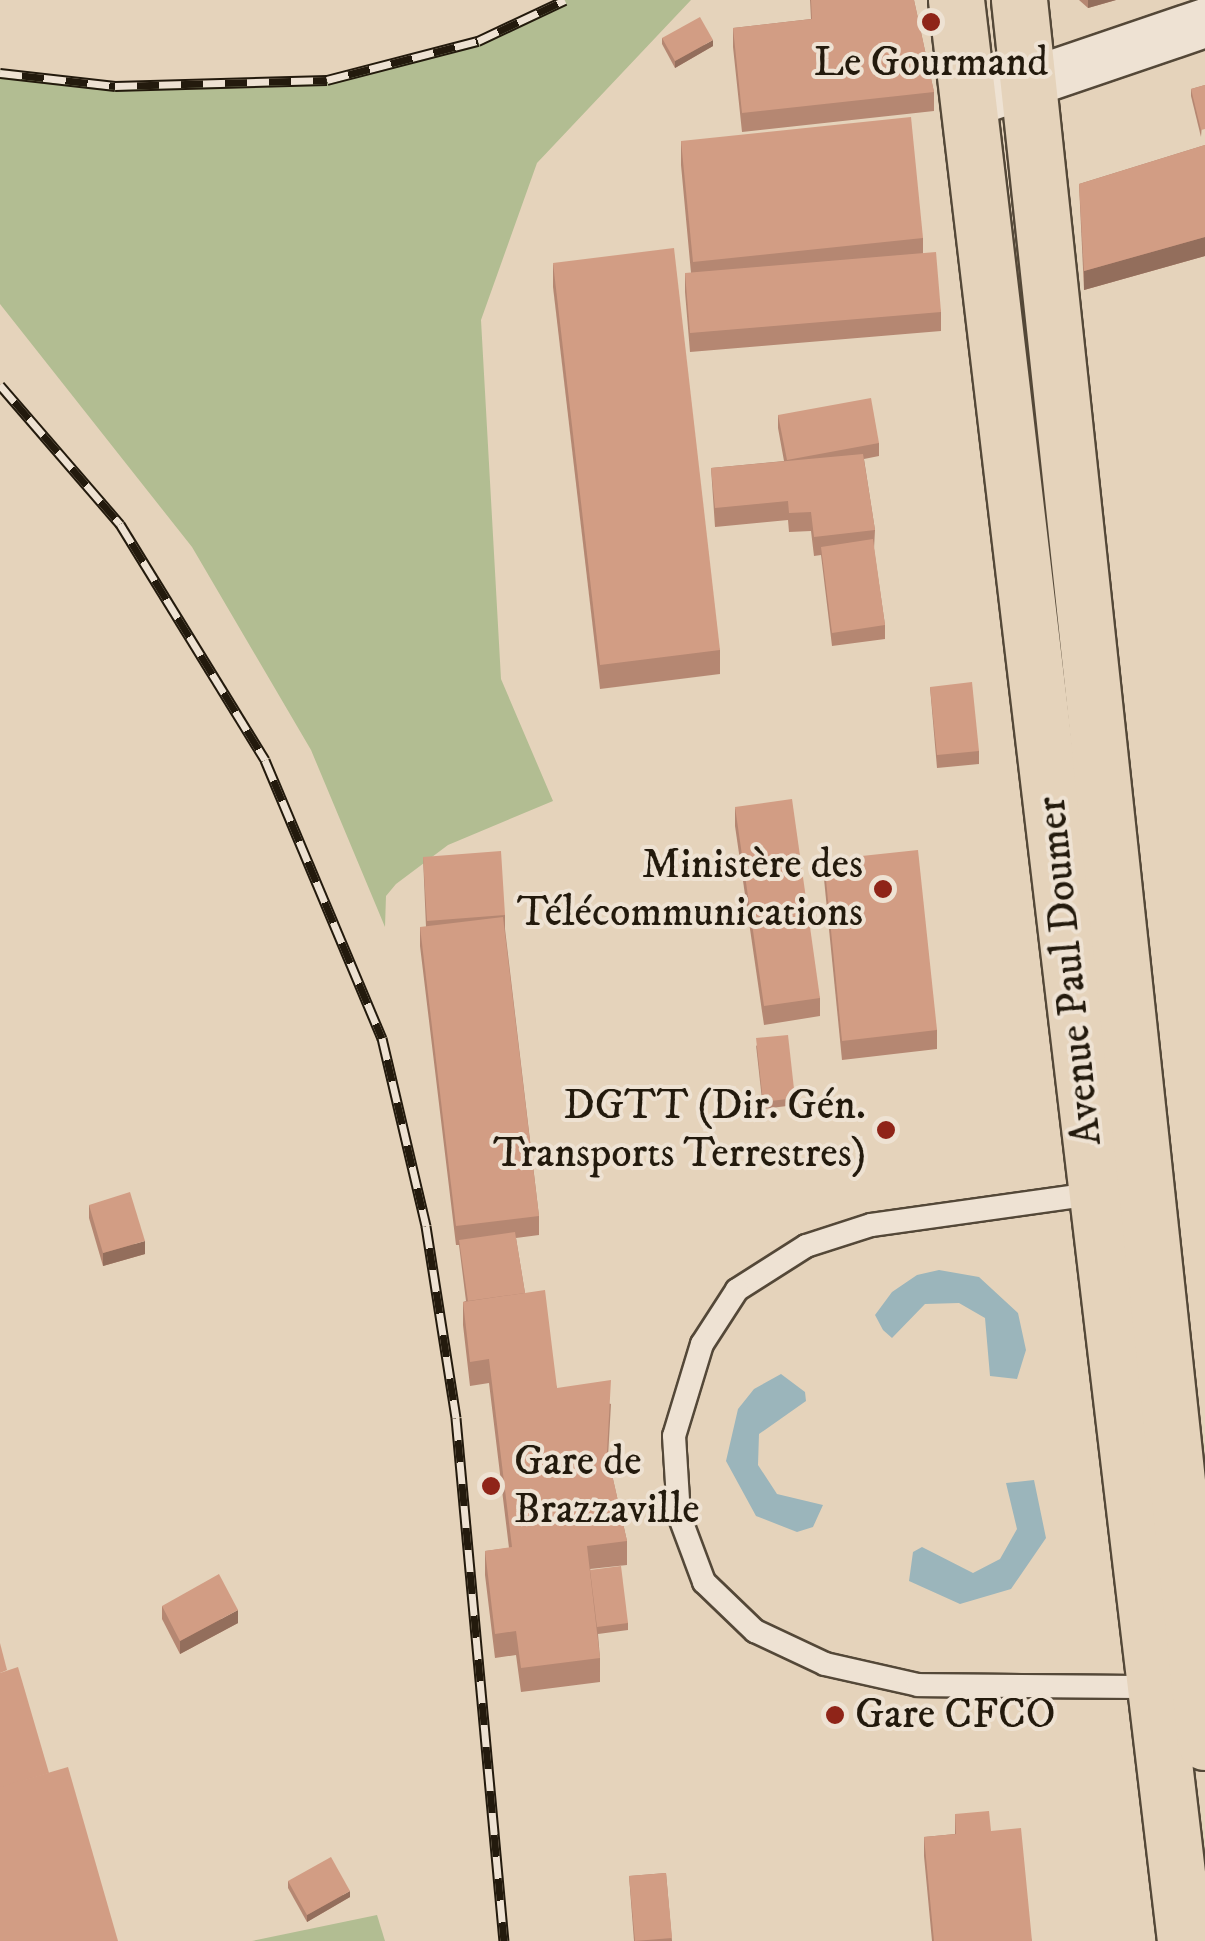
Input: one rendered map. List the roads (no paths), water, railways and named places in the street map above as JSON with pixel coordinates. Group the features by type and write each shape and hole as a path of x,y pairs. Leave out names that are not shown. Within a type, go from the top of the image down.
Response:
{"main road":[{"name":"Avenue Paul Doumer","path":"956,0 967,104 1088,887"},
{"name":"Avenue Paul Doumer","path":"1019,0 1029,84 1088,887 1121,1191 1155,1687 1185,1941"},
{"name":"Avenue Paul Doumer","path":"1121,1191 1186,1413 1205,1742"}],"street":[{"path":"967,104 1205,23"}],"lane":[{"path":"1121,1191 871,1225 806,1246 737,1290 702,1344 674,1436 679,1514 704,1582 755,1632 826,1664 918,1685 1155,1687"}],"water":[{"path":"939,1270 979,1277 1018,1313 1026,1350 1017,1379 990,1376 985,1318 959,1303 925,1304 892,1338 883,1330 875,1315 892,1292 917,1275"},
{"path":"781,1374 805,1392 806,1401 759,1434 758,1465 777,1494 823,1505 813,1527 797,1532 756,1516 726,1461 738,1409 754,1389"},
{"path":"1034,1480 1046,1538 1011,1589 960,1604 909,1581 913,1552 922,1547 973,1573 1000,1559 1017,1529 1006,1483"}],"railway":[{"path":"0,73 115,86 327,80 478,41 565,0"},
{"path":"0,385 120,524 265,760 382,1038 426,1226 456,1418 504,1941"}],"place":[{"name":"Le Gourmand","path":"931,22"},
{"name":"Ministère des Télécommunications","path":"883,889"},
{"name":"DGTT (Dir. Gén. Transports Terrestres)","path":"886,1130"},
{"name":"Gare de Brazzaville","path":"491,1486"},
{"name":"Gare CFCO","path":"835,1715"}]}
